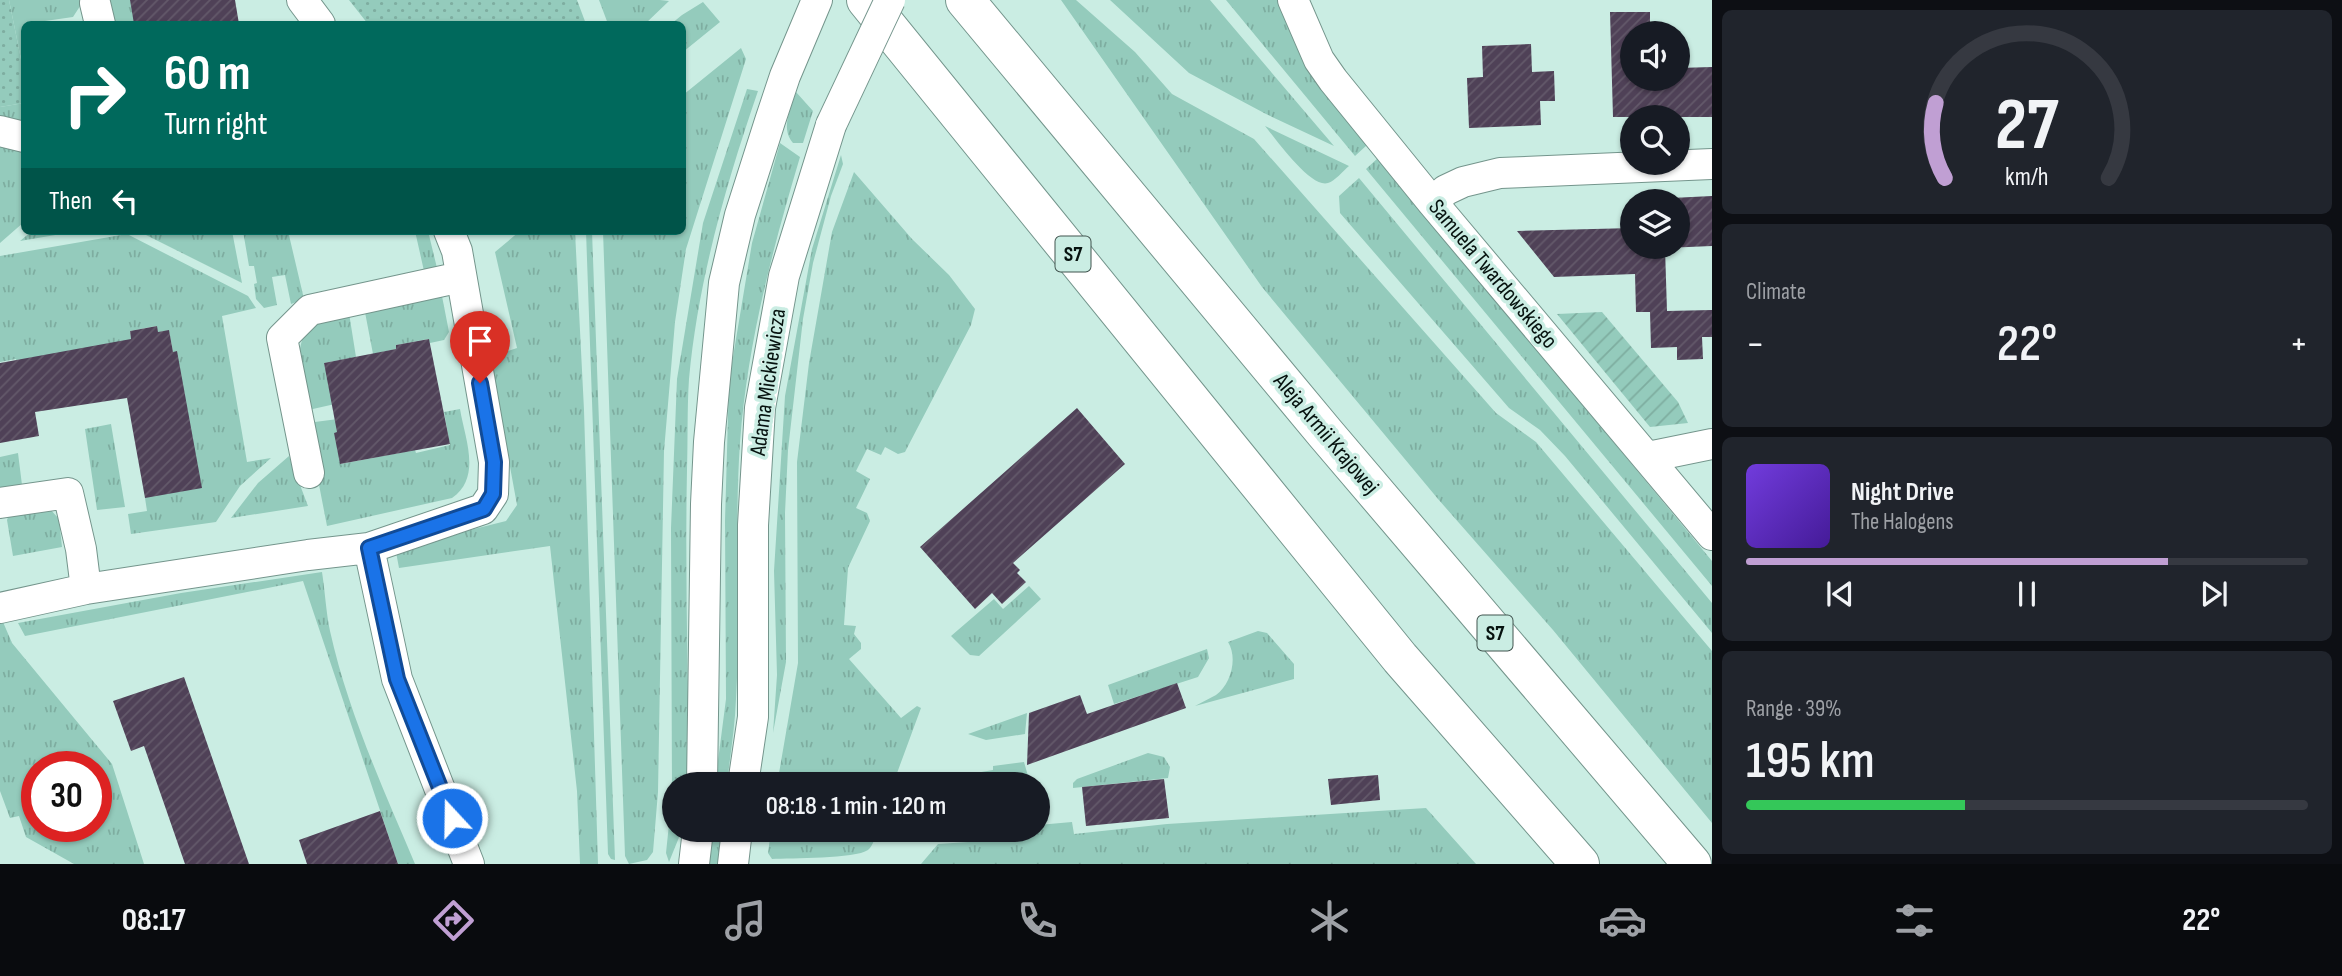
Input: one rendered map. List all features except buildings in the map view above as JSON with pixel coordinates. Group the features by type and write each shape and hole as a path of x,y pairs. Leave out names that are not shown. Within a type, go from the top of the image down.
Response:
{"highway":[{"name":"S7","path":"866,0 1395,651 1580,864"},
{"name":"Aleja Armii Krajowej","path":"965,0 1325,433 1692,864"}],"street":[{"path":"302,0 318,21"},
{"path":"702,772 705,504 724,283 740,215 785,76 817,0"},
{"name":"Adama Mickiewicza","path":"745,772 753,718 753,525 760,408 784,276 831,125 890,0"},
{"name":"Samuela Twardowskiego","path":"1293,0 1306,33 1326,70 1432,202 1712,535"},
{"path":"0,131 21,136"},
{"path":"1432,202 1446,190 1463,182 1500,173 1712,164"},
{"path":"0,608 86,589 369,548 484,509 493,494 494,462 457,251 451,235"},
{"path":"309,473 282,338 310,310 461,277"},
{"path":"1648,457 1712,444"},
{"path":"0,503 68,493 81,549 86,589"},
{"path":"369,548 397,679 469,864"},
{"path":"694,864 697,842"},
{"path":"733,864 736,842"}],"green space":[{"path":"0,0 9,0 21,59 21,104 0,107"},
{"path":"9,0 84,0 73,17 21,21 21,59"},
{"path":"108,0 130,0 137,21 112,21"},
{"path":"349,0 577,0 585,21 366,21"},
{"path":"599,0 669,1 648,21 607,21"},
{"path":"1061,0 1076,0 1135,52 1172,94 1254,139 1496,413 1536,442 1712,651 1712,823 1553,630 1438,499 1262,287"},
{"path":"1110,0 1210,0 1334,146 1189,73"},
{"path":"1226,0 1280,0 1285,19 1322,91 1367,145 1355,156"},
{"path":"703,2 720,22 686,50 686,21 675,21"},
{"path":"741,48 746,59 686,249 675,322 664,451 658,792 653,852 647,860 629,864 625,856 603,235 686,235 686,93"},
{"path":"747,89 758,91 715,233 693,342 689,379 686,546 689,772 672,772 671,528 677,379 703,223"},
{"path":"796,92 813,111 803,143 793,143 787,131"},
{"path":"21,104 21,129 0,123 0,107"},
{"path":"1265,126 1349,166 1331,182 1321,183 1303,171"},
{"path":"0,139 21,144 21,225 0,243"},
{"path":"780,143 800,157 762,298 743,406 738,475 735,710 728,772 717,772 726,699 725,521 729,381 752,243"},
{"path":"841,155 843,164 831,196 813,263 803,319 788,450 785,513 786,662 773,733 777,675 774,571 785,396 812,249"},
{"path":"1378,158 1712,561 1712,586 1366,169"},
{"path":"854,172 912,239 949,275 975,309 971,325 905,452 898,454 885,447 881,455 867,449 856,471 870,479 856,508 867,513 870,521 848,568 844,625 856,626 854,634 861,643 861,649 849,659 901,718 917,706 921,708 897,772 779,772 798,663 797,462 809,363 832,232"},
{"path":"1359,178 1712,603 1712,633 1565,456 1540,430 1509,408 1340,213 1339,196"},
{"path":"27,235 55,235 20,241"},
{"path":"129,235 248,296 256,308 222,316 247,462 271,458 240,486 216,522 131,534 128,514 147,511 145,498 173,352 169,331 158,332 156,326 130,331 131,340 17,364 16,359 0,362 0,256"},
{"path":"146,235 233,235 242,283"},
{"path":"244,235 289,235 304,299 291,304 285,275 272,277 277,305 264,308 256,299 254,266 249,266"},
{"path":"416,235 429,235 437,268 424,271"},
{"path":"515,235 575,235 584,410 598,864 580,864 577,791 550,546 399,568 396,552 410,545 506,521 517,505 490,357 517,348 495,252"},
{"path":"586,235 592,235 615,860 608,854"},
{"path":"441,291 449,332 444,340 430,343 428,339 396,345 396,349 373,354 364,307"},
{"path":"1602,312 1678,402 1688,423 1650,427 1557,314"},
{"path":"349,313 356,357 324,363 335,404 304,411 299,360 304,336 321,320"},
{"path":"460,409 468,445 469,469 467,479 452,498 327,526 307,423 338,419 340,432 335,433 341,464 450,445 444,412"},
{"path":"111,424 125,507 97,510 85,429"},
{"path":"18,453 22,485 0,488 0,457"},
{"path":"289,456 308,506 231,518 258,483"},
{"path":"50,509 59,519 62,547 13,556 7,520 9,514"},
{"path":"322,572 330,631 346,691 415,864 398,864 303,581 25,636 18,623 181,593"},
{"path":"1029,586 1041,599 979,656 970,655 951,636 994,599 1003,609"},
{"path":"0,622 3,622 12,643 101,751 21,751 21,822 19,816 10,818 0,791"},
{"path":"1258,631 1267,633 1294,664 1294,679 1195,706 1216,695 1226,684 1233,663 1228,642"},
{"path":"1207,649 1209,658 1198,677 1114,704 1108,685"},
{"path":"1027,713 1025,734 986,740 968,734"},
{"path":"1148,753 1164,757 1170,767 1168,778 1073,788 1077,779"},
{"path":"1024,762 1027,772 981,772 993,770 993,766"},
{"path":"112,764 144,864 74,864 35,842 112,842"},
{"path":"1426,808 1476,864 921,864 938,844 1050,842 1050,824 1072,822 1074,834 1167,824"},
{"path":"667,842 677,842 669,862 666,853"},
{"path":"708,842 720,842 718,864 705,864"},
{"path":"769,842 873,842 868,850 861,853 837,857 772,859 768,853"}],"route":[{"path":"452,818 397,679 369,548 484,509 493,494 494,462 480,383"}]}
